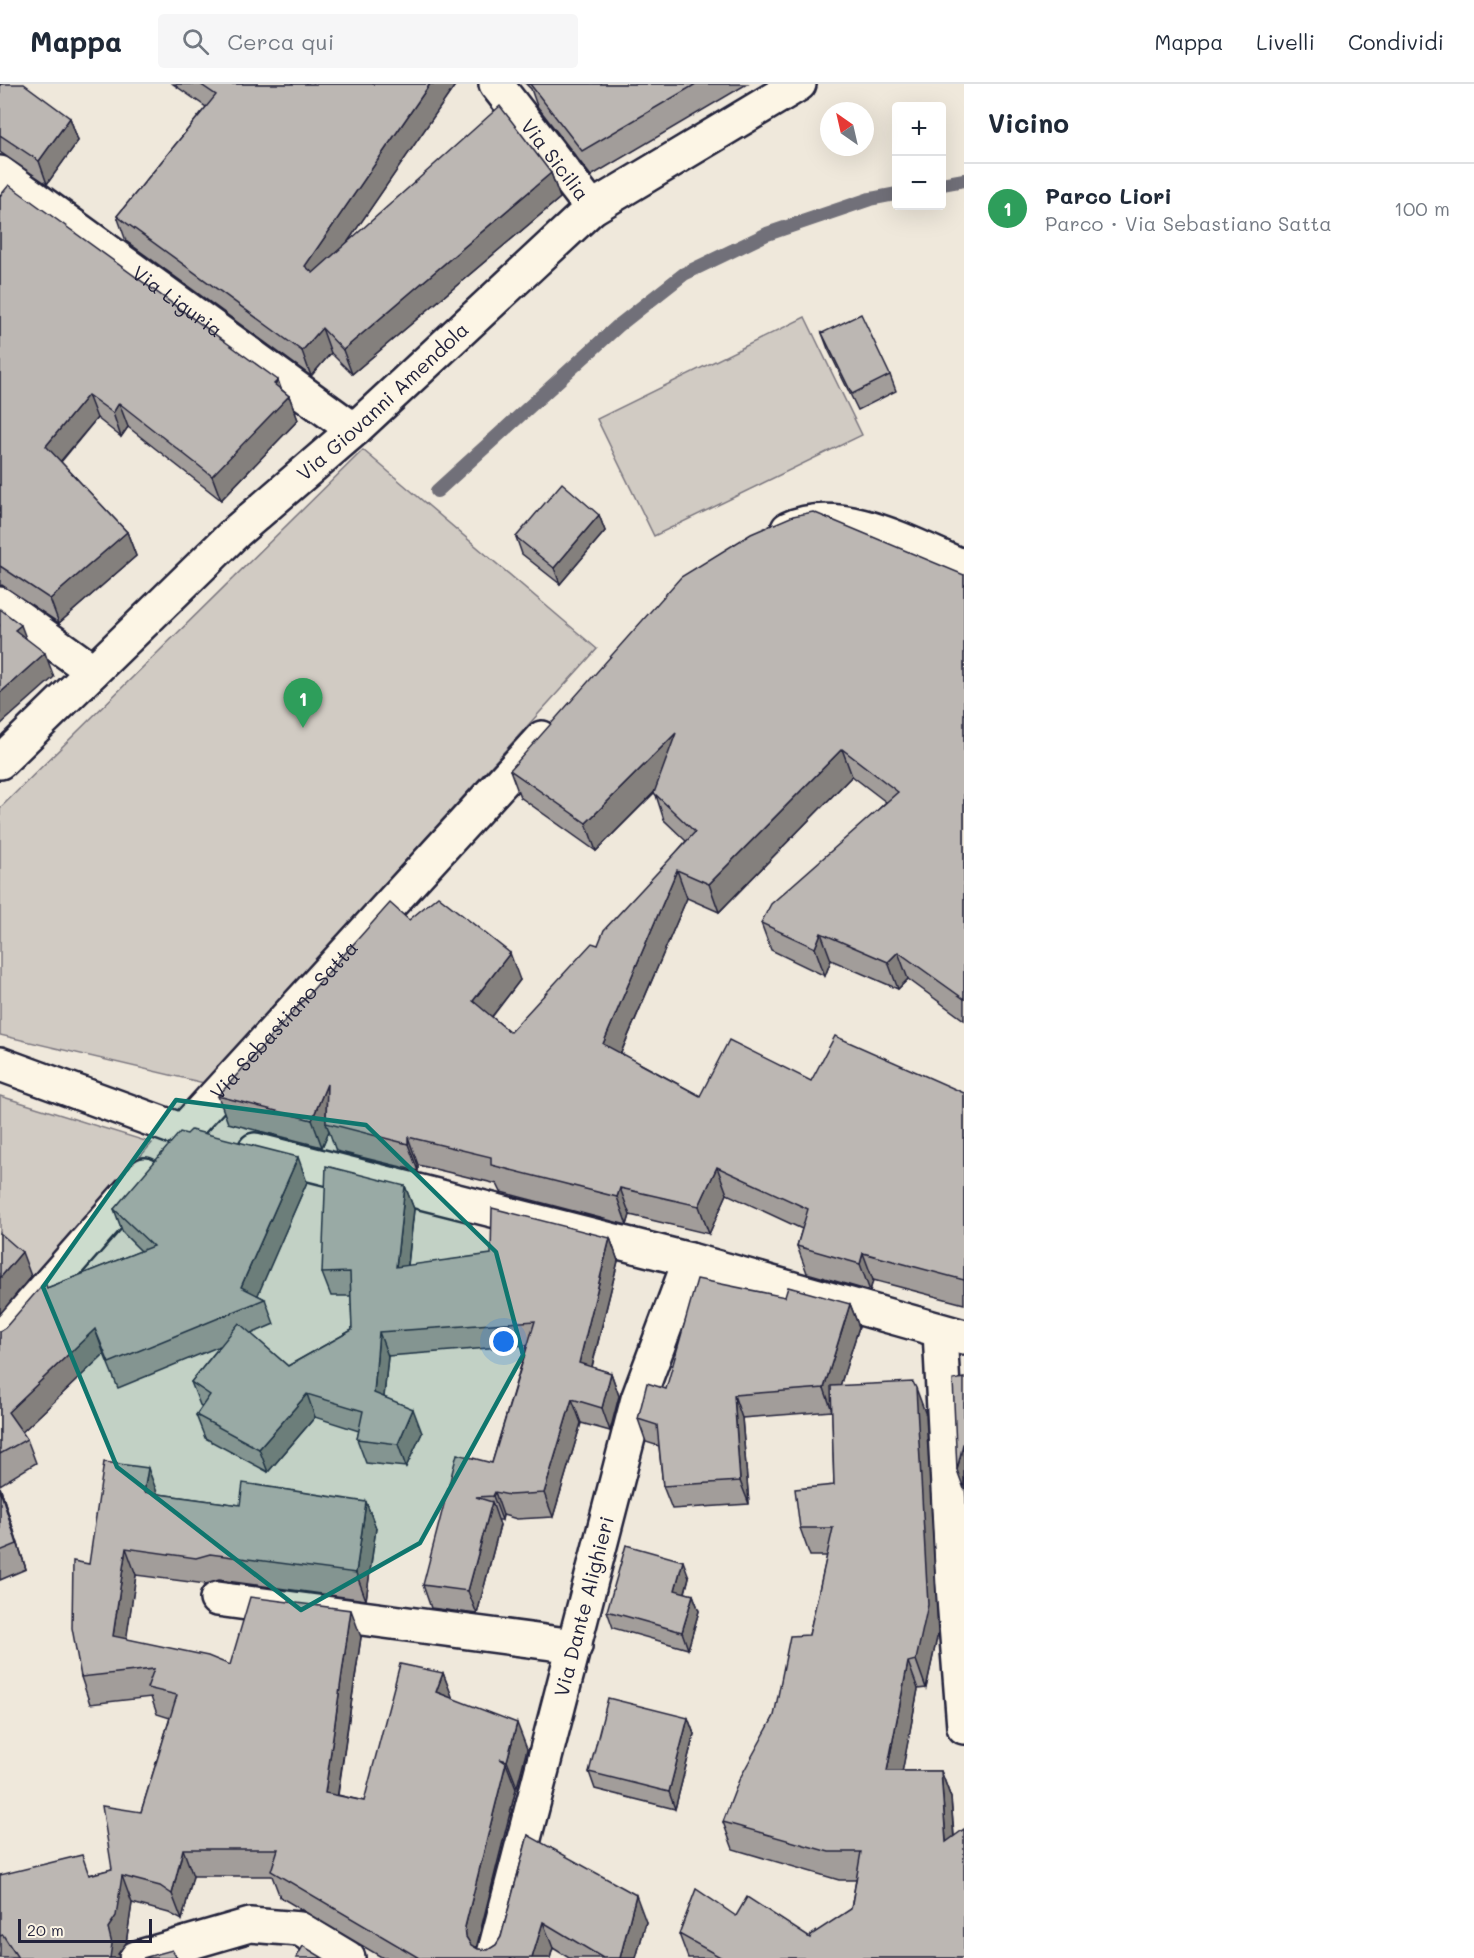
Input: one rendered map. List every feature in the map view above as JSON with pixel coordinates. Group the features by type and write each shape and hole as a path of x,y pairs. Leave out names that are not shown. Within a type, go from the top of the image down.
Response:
{"street":[{"name":"Via Sicilia","path":"495,84 592,208"},
{"name":"Via Giovanni Amendola","path":"0,762 237,531 354,430 592,208 799,84"},
{"name":"Via Liguria","path":"0,173 354,430"},
{"path":"759,543 801,524 837,520 867,528 964,567"},
{"path":"0,604 93,671"},
{"name":"Via Sebastiano Satta","path":"0,1340 183,1131 563,714"},
{"path":"0,1064 183,1131 690,1260 952,1334 953,1586 964,1727"},
{"name":"Via Dante Alighieri","path":"493,1958 638,1399 690,1260"},
{"path":"217,1599 574,1646"},
{"path":"136,1958 250,1925 300,1929 348,1958"}],"highlighted area":[{"path":"176,1100 366,1125 496,1252 523,1355 420,1543 301,1610 117,1467 43,1287"}],"shaded area":[{"path":"805,317 862,435 654,536 597,419"},
{"path":"363,450 597,649 204,1083 0,1035 0,808"},
{"path":"0,1096 152,1143 0,1315"}],"building":[{"path":"0,84 24,84 70,118 39,161 0,135"},
{"path":"200,84 430,84 305,266 313,273 500,106 551,173 343,350 322,328 302,351 117,216 216,95"},
{"path":"530,84 696,84 582,151"},
{"path":"9,185 278,380 274,384 289,396 212,476 119,403 113,413 88,395 46,446 127,532 50,599 0,566 0,196"},
{"path":"861,314 890,375 852,394 822,333"},
{"path":"562,483 599,515 554,568 516,537"},
{"path":"813,512 964,575 964,999 898,952 888,962 821,933 815,948 761,923 771,904 898,792 842,749 709,884 677,870 603,1044 700,1096 729,1040 811,1081 835,1036 964,1093 964,1280 863,1253 860,1264 797,1246 808,1209 717,1167 699,1206 620,1188 617,1197 491,1165 491,1157 408,1137 408,1144 326,1123 327,1084 312,1120 218,1096 390,903 409,920 438,896 510,953 473,1001 510,1032 592,943 598,945 604,930 695,832 654,793 676,733 586,823 510,770 681,577 751,534 793,516"},
{"path":"0,609 21,625 15,630 45,653 0,693"},
{"path":"191,1130 298,1157 241,1287 265,1299 109,1363 95,1329 8,1412 27,1439 0,1454 0,1331 45,1282 47,1288 153,1246 114,1209 180,1132 187,1134"},
{"path":"326,1166 405,1186 396,1267 491,1254 492,1208 610,1238 579,1363 611,1373 602,1408 572,1399 544,1493 509,1495 495,1492 493,1496 476,1497 492,1502 468,1591 423,1585 457,1454 492,1463 535,1321 379,1332 374,1393 413,1409 398,1444 357,1439 363,1411 307,1394 259,1449 196,1415 210,1395 191,1382 239,1323 288,1366 352,1330 350,1272 322,1273"},
{"path":"0,1233 22,1252 0,1278"},
{"path":"697,1279 785,1297 788,1287 850,1304 824,1388 734,1395 740,1481 663,1486 657,1425 638,1419 647,1383 666,1389"},
{"path":"964,1378 964,1444 957,1470 953,1380"},
{"path":"913,1382 916,1388 928,1605 916,1660 908,1662 887,1771 941,1771 946,1842 964,1829 964,1958 722,1958 679,1934 696,1889 736,1916 747,1897 810,1938 811,1935 851,1909 861,1852 829,1852 723,1822 739,1780 774,1716 790,1636 809,1635 833,1528 800,1528 795,1489 834,1485 831,1386"},
{"path":"104,1462 148,1468 144,1492 240,1505 243,1483 366,1502 356,1573 210,1554 196,1558 126,1548 113,1636 208,1656 230,1665 250,1597 351,1610 325,1793 364,1801 400,1664 443,1673 436,1692 517,1723 507,1761 500,1759 506,1763 465,1927 466,1937 471,1945 478,1949 488,1950 496,1945 501,1937 528,1835 636,1895 620,1958 603,1958 543,1922 532,1958 419,1958 271,1871 278,1849 183,1849 172,1894 160,1886 122,1876 116,1916 108,1928 112,1944 110,1958 18,1958 3,1935 0,1936 0,1875 82,1855 89,1875 112,1869 102,1806 141,1812 177,1695 147,1688 154,1669 81,1677 72,1628 73,1561 89,1564"},
{"path":"0,1490 17,1544 0,1551"},
{"path":"626,1545 683,1561 675,1590 693,1595 682,1632 607,1611"},
{"path":"608,1698 688,1718 669,1792 589,1772"},
{"path":"303,1946 323,1958 296,1958"},
{"path":"172,1950 177,1958 143,1958"}],"waterway":[{"path":"946,183 964,180"},
{"path":"437,491 618,326 684,274 767,234 870,199 892,195"}],"place":[{"name":"Parco Liori","path":"303,728"}]}
